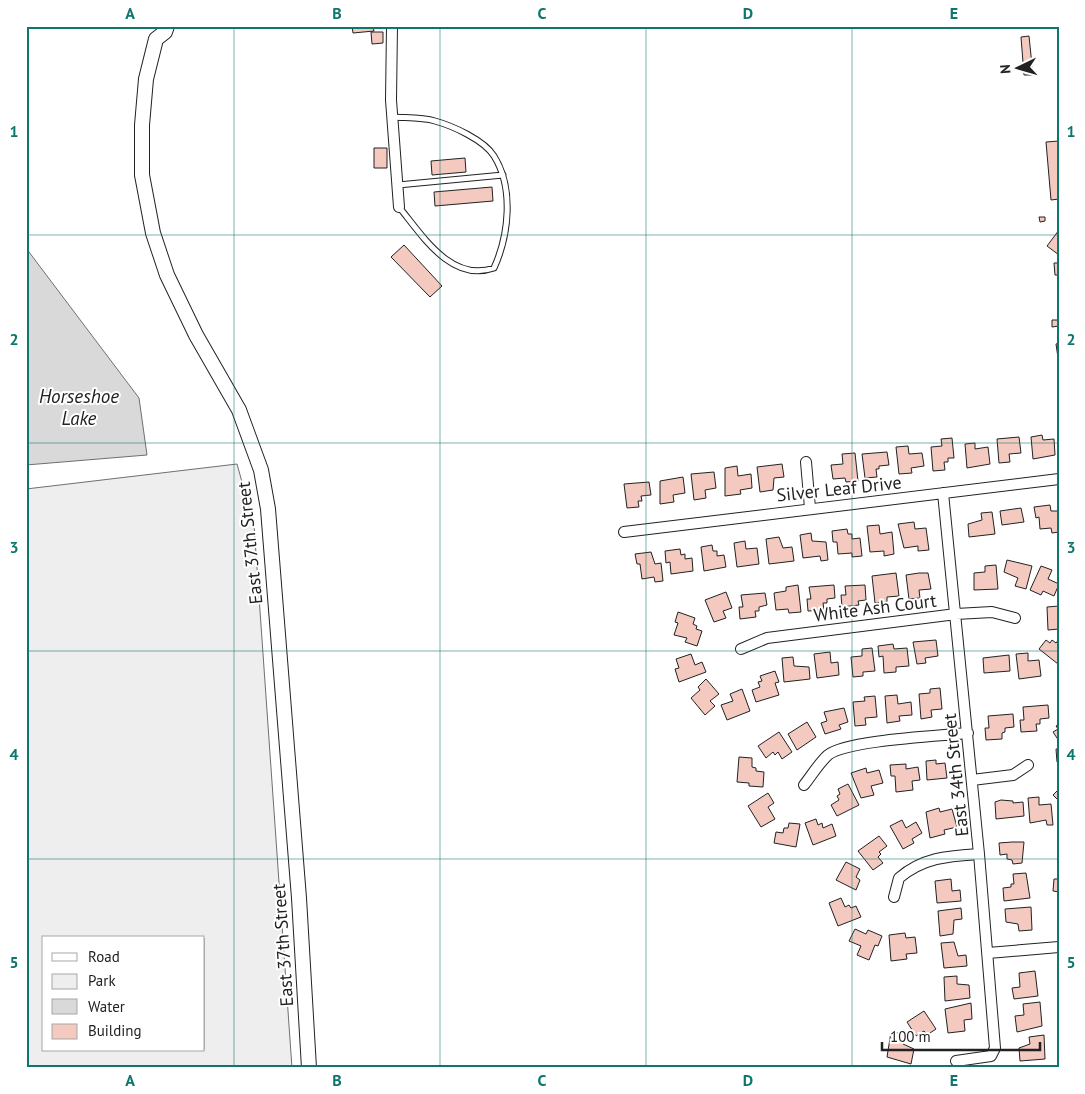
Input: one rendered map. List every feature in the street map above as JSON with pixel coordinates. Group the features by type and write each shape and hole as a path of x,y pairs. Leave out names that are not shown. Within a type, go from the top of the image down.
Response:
{"main road":[{"name":"East 37th Street","path":"167,26 165,32 154,32 146,79 142,125 142,175 153,232 167,275 196,335 239,410 260,470 268,509 299,898 309,1068"}],"street":[{"path":"392,26 393,117 399,207"},
{"path":"806,462 810,508"},
{"name":"Silver Leaf Drive","path":"624,532 1059,479"},
{"name":"East 34th Street","path":"943,494 980,854 994,1054 986,1058 956,1061"},
{"name":"White Ash Court","path":"741,649 767,638 956,614 992,612 1015,618"},
{"path":"804,785 829,754 838,750 865,744 968,733"},
{"path":"972,780 1013,775 1028,764"},
{"path":"894,897 899,878 921,862 948,856 980,854"},
{"path":"988,953 1059,947"}],"lane":[{"path":"393,117 434,120 465,132 493,155 503,175 507,206 502,250 494,268 479,271 457,267 433,249 399,207"},
{"path":"398,185 503,175"}],"green space":[{"path":"237,464 254,525 292,1068 26,1068 26,489"}],"water":[{"name":"Horseshoe Lake","path":"26,248 139,398 147,455 26,465"}],"building":[{"path":"352,26 373,26 374,31 353,33"},
{"path":"371,32 383,32 383,43 372,44"},
{"path":"1029,36 1033,75 1024,75 1021,37"},
{"path":"1059,141 1059,199 1051,200 1046,142"},
{"path":"374,148 387,148 387,168 374,168"},
{"path":"465,158 466,172 432,175 431,161"},
{"path":"492,187 493,201 435,206 434,192"},
{"path":"1039,217 1045,217 1045,221 1040,222"},
{"path":"1059,230 1059,255 1047,246"},
{"path":"404,245 442,286 430,297 391,257"},
{"path":"1054,263 1059,263 1059,275 1055,275"},
{"path":"1052,320 1059,320 1059,326 1052,327"},
{"path":"1059,343 1059,357 1058,358 1056,344"},
{"path":"1042,435 1043,440 1054,439 1055,455 1033,459 1031,437"},
{"path":"1019,437 1021,453 1009,454 1010,462 999,463 997,439"},
{"path":"952,438 954,458 948,458 948,462 944,462 945,470 933,471 931,447 942,446 941,439"},
{"path":"975,443 975,449 988,447 990,464 967,468 965,444"},
{"path":"908,446 909,454 922,453 924,466 911,468 912,473 899,474 896,447"},
{"path":"887,452 889,465 879,466 879,469 876,469 877,477 865,478 862,454"},
{"path":"855,453 858,481 846,482 845,478 833,479 831,465 843,464 842,454"},
{"path":"782,464 784,477 774,478 773,490 760,492 757,467"},
{"path":"737,466 738,476 751,474 752,488 740,490 741,494 725,496 725,468"},
{"path":"714,472 716,488 705,490 706,498 694,500 691,474"},
{"path":"683,477 685,493 673,495 674,502 660,504 660,481"},
{"path":"649,482 651,495 641,496 642,501 638,501 639,507 627,508 624,484"},
{"path":"1050,505 1051,511 1059,511 1059,532 1052,533 1051,528 1040,529 1039,517 1036,518 1034,507"},
{"path":"1021,508 1024,522 1002,525 1000,511"},
{"path":"992,512 995,534 969,537 968,524 982,520 981,513"},
{"path":"914,522 915,529 926,528 929,550 918,551 918,546 904,548 898,524"},
{"path":"879,525 880,534 892,532 894,554 884,556 884,551 870,552 867,526"},
{"path":"847,529 848,534 852,534 852,539 860,538 862,556 852,557 852,553 838,554 837,542 833,542 832,531"},
{"path":"811,533 812,541 826,542 828,560 821,561 820,556 803,558 800,535"},
{"path":"779,537 783,548 792,547 794,561 769,564 766,539"},
{"path":"745,541 746,549 757,548 759,564 737,567 734,543"},
{"path":"712,545 713,551 717,551 717,556 724,555 726,567 704,571 701,547"},
{"path":"680,549 681,555 685,554 685,559 692,558 693,571 671,574 670,562 666,563 665,551"},
{"path":"651,552 655,564 661,563 663,581 655,582 654,577 642,579 640,564 637,564 635,554"},
{"path":"1007,560 1032,566 1026,589 1015,586 1018,578 1004,572"},
{"path":"996,565 998,589 974,590 974,573 985,572 985,566"},
{"path":"1041,566 1052,570 1048,579 1059,584 1054,596 1043,591 1041,595 1030,590"},
{"path":"896,573 899,596 887,597 887,602 875,603 872,576"},
{"path":"928,573 931,589 919,590 920,598 909,599 906,575"},
{"path":"798,585 801,612 789,613 788,609 776,610 774,593 786,591 786,587"},
{"path":"834,585 835,598 827,599 827,603 823,603 824,610 808,611 807,599 811,599 809,587"},
{"path":"865,585 866,600 858,601 859,605 842,607 841,595 846,595 845,586"},
{"path":"726,592 732,608 723,611 726,618 714,622 705,600"},
{"path":"765,593 767,605 759,607 759,611 755,611 756,617 740,619 739,607 743,607 741,595"},
{"path":"1059,606 1059,629 1048,630 1047,607"},
{"path":"678,612 695,618 693,624 697,626 696,629 702,631 697,646 685,642 687,638 674,635 678,623 675,622"},
{"path":"1059,639 1058,664 1039,649 1046,640 1050,643 1052,640 1056,643"},
{"path":"936,640 938,656 925,658 926,663 917,664 913,642"},
{"path":"893,644 894,649 907,648 909,666 896,667 896,672 884,673 883,656 879,657 878,646"},
{"path":"872,648 875,671 863,672 863,676 853,677 851,657 862,656 862,649"},
{"path":"830,652 831,663 838,662 839,675 817,678 814,654"},
{"path":"1028,653 1028,661 1039,660 1041,676 1019,679 1016,654"},
{"path":"691,654 695,665 702,662 706,672 679,682 675,669 679,668 676,659"},
{"path":"1009,655 1010,671 984,673 983,658"},
{"path":"793,657 794,666 809,667 810,679 784,682 782,658"},
{"path":"775,671 779,682 775,683 779,695 756,702 752,690 760,687 758,682 762,681 760,676"},
{"path":"706,679 719,694 710,701 715,706 705,715 691,698 700,690 698,687"},
{"path":"940,688 942,709 931,710 932,717 921,719 919,694 930,693 930,689"},
{"path":"742,689 750,711 727,720 721,705 733,701 730,694"},
{"path":"897,695 898,704 911,702 912,715 899,716 900,721 887,723 885,696"},
{"path":"875,696 877,717 865,718 866,725 855,726 853,702 865,701 864,697"},
{"path":"1048,705 1049,718 1040,719 1040,724 1036,724 1037,731 1021,732 1020,720 1024,720 1023,707"},
{"path":"844,708 848,722 839,725 841,729 825,734 821,723 827,721 824,712"},
{"path":"1013,714 1014,727 1005,728 1005,732 1002,733 1002,739 986,740 985,728 989,728 988,716"},
{"path":"807,722 816,737 797,750 788,734"},
{"path":"1059,724 1059,741 1053,732 1058,729 1056,726"},
{"path":"779,732 792,752 782,759 778,752 775,755 773,752 766,758 758,746"},
{"path":"1056,749 1059,749 1059,762 1057,762"},
{"path":"739,757 752,758 752,767 756,768 756,771 764,772 763,787 749,786 749,783 737,782"},
{"path":"936,760 936,764 945,763 947,778 927,780 926,761"},
{"path":"906,764 906,769 918,767 920,780 912,781 913,790 896,792 895,776 891,776 890,765"},
{"path":"866,768 867,773 879,770 883,783 871,786 874,795 861,798 851,773"},
{"path":"848,784 859,805 837,816 831,805 839,800 837,796 840,794 838,789"},
{"path":"1059,789 1059,801 1053,795"},
{"path":"768,793 774,803 768,807 775,819 761,827 748,806"},
{"path":"1039,797 1039,805 1051,804 1053,825 1047,825 1046,820 1030,823 1028,798"},
{"path":"1001,800 1013,801 1013,803 1023,802 1024,816 996,819 995,802"},
{"path":"939,808 940,812 952,809 957,827 944,830 945,834 930,838 926,812"},
{"path":"816,819 818,825 822,823 823,828 832,824 836,836 813,845 805,823"},
{"path":"902,820 906,828 916,822 922,833 912,839 914,843 903,849 890,826"},
{"path":"789,823 800,824 796,847 774,843 776,832 783,833 784,828 788,828"},
{"path":"879,836 887,846 879,852 881,854 878,857 883,863 873,870 858,851"},
{"path":"1024,842 1022,863 1013,864 1012,860 1007,859 1007,854 1000,855 999,843"},
{"path":"846,862 860,869 856,877 860,880 856,890 836,880"},
{"path":"1026,873 1030,898 1004,901 1003,888 1011,887 1011,884 1014,884 1013,874"},
{"path":"1058,875 1059,892 1053,891 1054,879 1058,879"},
{"path":"951,879 952,891 960,890 961,901 937,903 935,881"},
{"path":"841,898 845,907 849,905 851,908 856,906 861,917 838,926 829,903"},
{"path":"1031,907 1032,930 1019,931 1018,924 1006,922 1005,909"},
{"path":"961,908 962,919 954,920 953,934 940,936 938,911"},
{"path":"855,929 866,934 868,930 882,936 878,946 875,945 869,960 857,955 861,946 849,941"},
{"path":"905,933 906,938 915,937 917,953 906,954 907,959 891,961 889,935"},
{"path":"954,942 958,956 966,955 967,966 944,968 941,943"},
{"path":"1035,971 1038,996 1014,999 1012,988 1020,987 1019,973"},
{"path":"957,976 957,984 969,985 970,998 945,1001 944,977"},
{"path":"1040,1002 1042,1026 1017,1032 1015,1016 1024,1015 1023,1004"},
{"path":"971,1003 972,1019 964,1020 965,1031 948,1033 945,1009"},
{"path":"924,1011 936,1029 927,1035 924,1031 916,1036 907,1022"},
{"path":"891,1032 905,1034 903,1044 914,1049 911,1064 887,1057"},
{"path":"1044,1035 1045,1059 1020,1061 1019,1048 1030,1044 1029,1037"}]}
